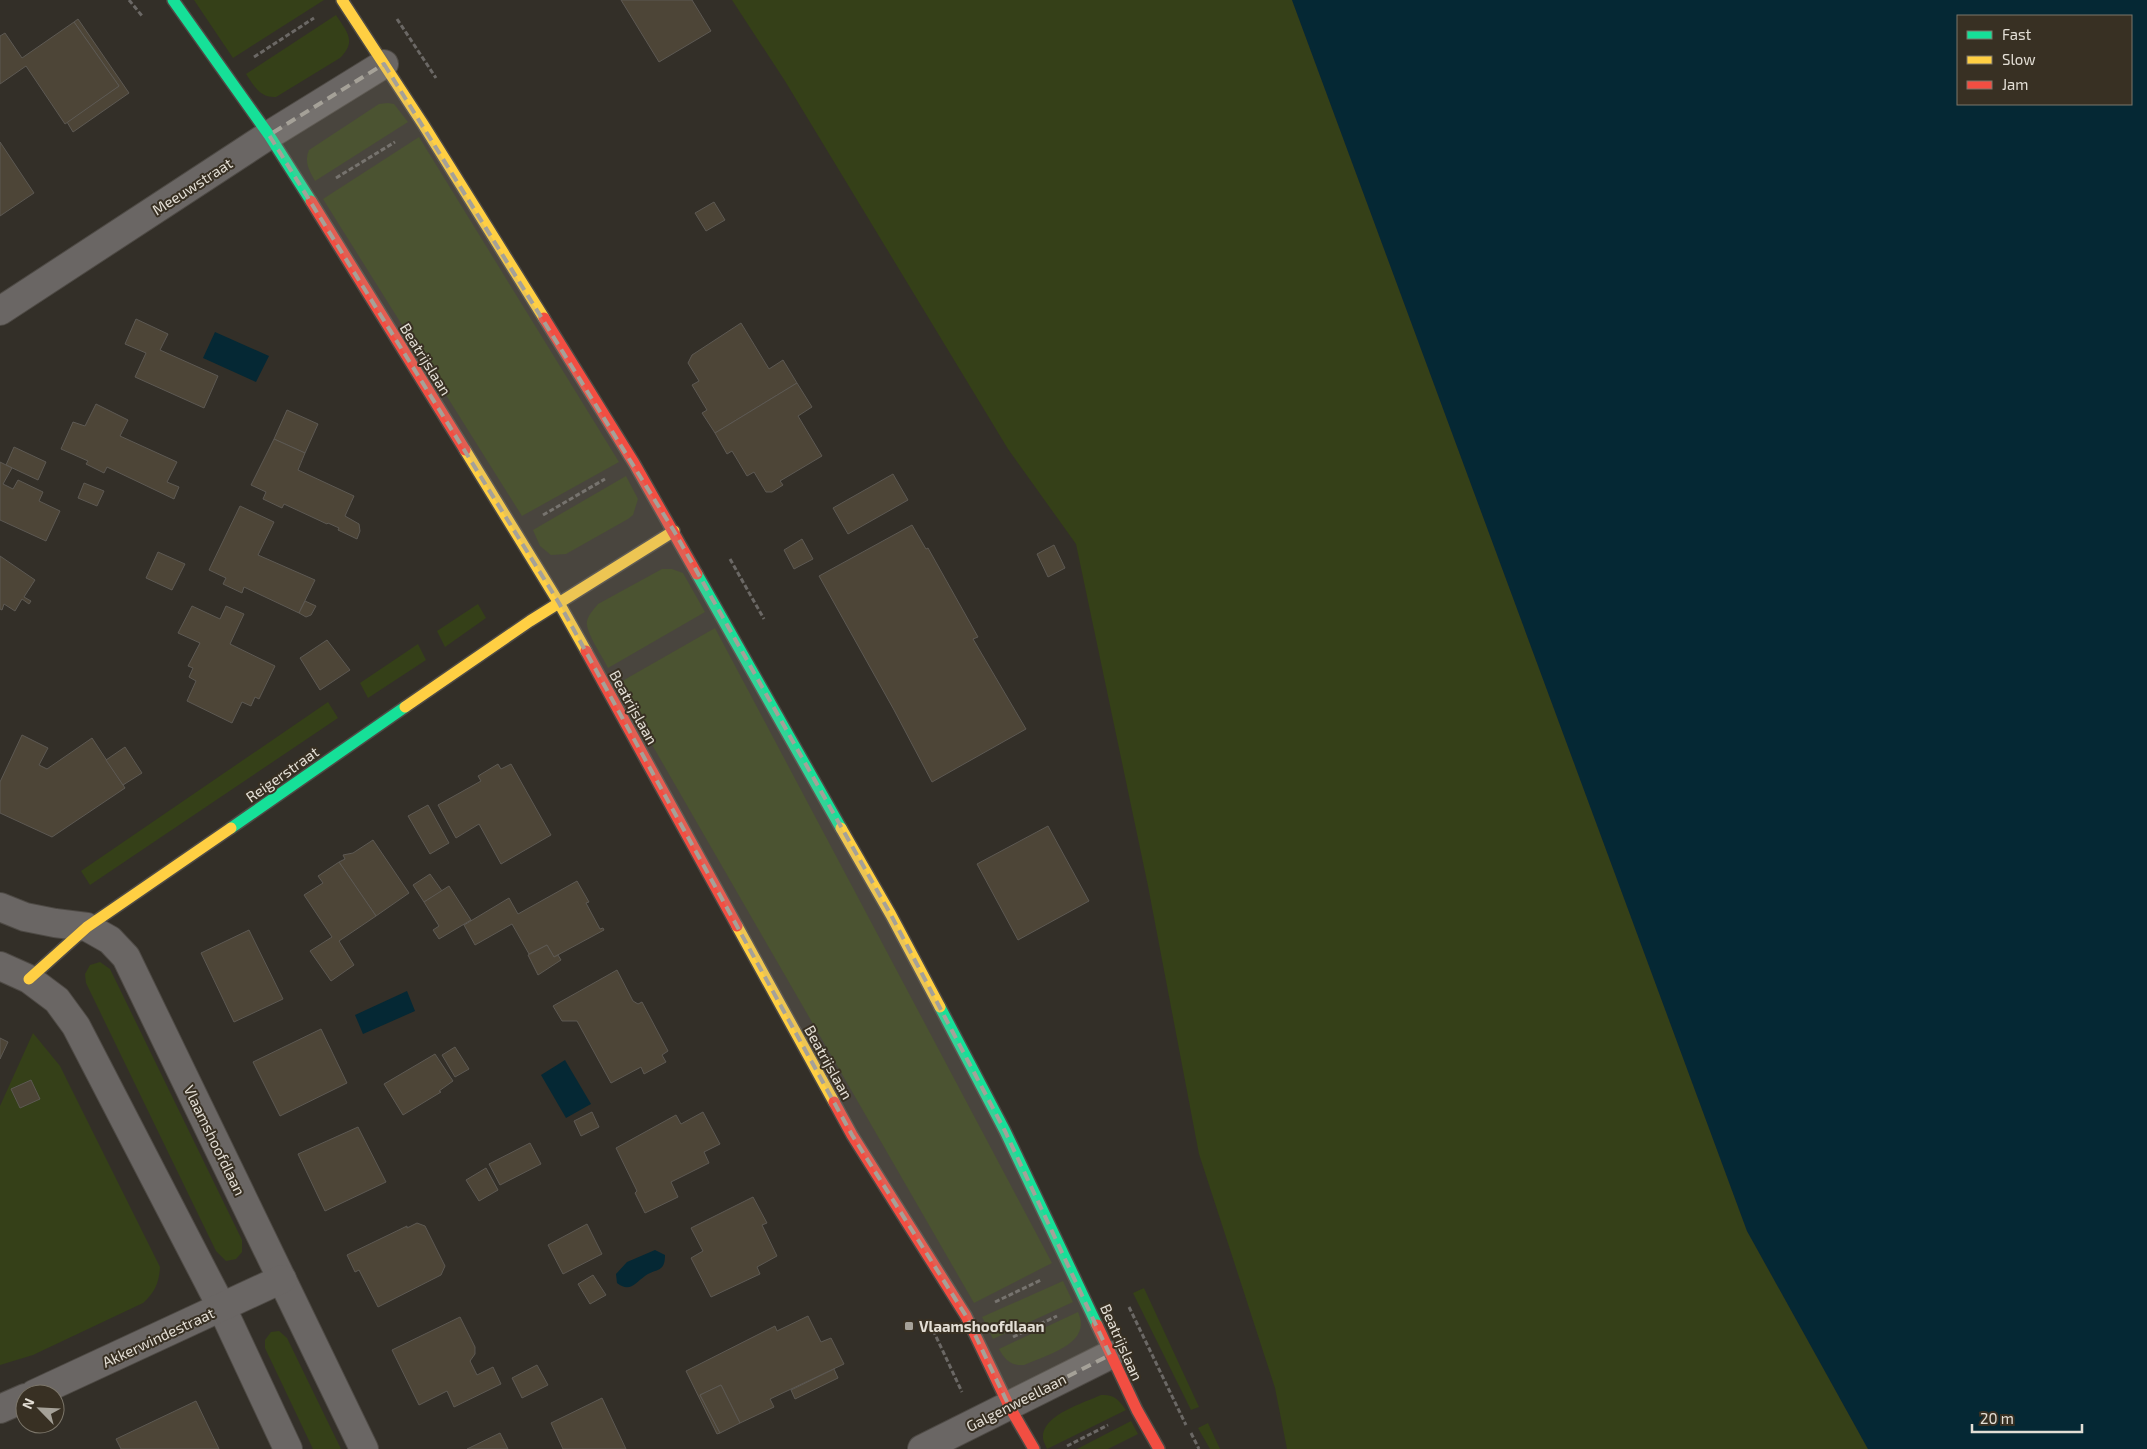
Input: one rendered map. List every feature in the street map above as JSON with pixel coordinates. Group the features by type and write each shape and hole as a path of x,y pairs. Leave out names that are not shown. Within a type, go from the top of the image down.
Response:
{"street":[{"name":"Beatrijslaan","path":"173,0 269,135 559,603 852,1135 966,1316 1009,1406 1034,1449"},
{"name":"Beatrijslaan","path":"342,0 423,124 634,463 891,915 1005,1131 1087,1301 1110,1355 1159,1449"},
{"name":"Meeuwstraat","path":"0,311 269,135 384,64"},
{"name":"Reigerstraat","path":"29,980 87,927 522,627 674,531"},
{"name":"Vlaamshoofdlaan","path":"0,907 25,917 87,927 110,940 126,957 364,1449"},
{"path":"0,966 29,980 56,1000 76,1026 222,1308 288,1449"},
{"name":"Akkerwindestraat","path":"56,1384 282,1279"},
{"name":"Galgenweellaan","path":"922,1449 1110,1355"},
{"path":"0,1409 15,1402"}],"path":[{"path":"129,0 147,23"},
{"path":"227,74 317,16"},
{"path":"308,196 423,124"},
{"path":"515,531 634,463"},
{"path":"966,1316 1070,1267"},
{"path":"949,1366 983,1352 1087,1301"},
{"path":"932,1329 976,1423"},
{"path":"1170,1393 1199,1449"}],"highlighted area":[{"path":"384,64 674,531 891,915 1005,1131 1110,1355 1009,1406 966,1316 852,1135 559,603 269,135"}],"green space":[{"path":"194,0 324,0 233,58"},
{"path":"732,0 1292,0 1747,1231 1868,1449 1287,1449 1275,1388 1199,1154 1148,886 1076,544 1008,449 785,81"},
{"path":"336,15 347,32 349,41 345,52 340,58 276,97 266,96 258,90 246,74"},
{"path":"379,104 394,104 408,122 315,181 307,162 309,150"},
{"path":"419,137 619,462 522,516 323,199"},
{"path":"626,476 638,499 633,515 566,554 551,555 540,546 533,530"},
{"path":"662,569 672,569 683,573 705,612 608,668 587,626 589,616 598,604"},
{"path":"478,604 486,618 445,647 437,631"},
{"path":"715,628 1052,1263 974,1303 617,684"},
{"path":"418,644 426,660 368,698 360,683"},
{"path":"328,702 338,718 90,885 81,871"},
{"path":"100,962 110,969 242,1240 242,1252 236,1259 226,1261 216,1251 86,983 85,974 90,965"},
{"path":"33,1033 60,1066 160,1267 157,1283 151,1295 143,1303 33,1355 0,1365 0,1106"},
{"path":"1063,1281 1073,1302 993,1339 982,1317"},
{"path":"1144,1288 1199,1407 1191,1410 1133,1293"},
{"path":"1078,1312 1081,1323 1079,1332 1065,1347 1055,1352 1024,1365 1019,1365 1009,1362 999,1349"},
{"path":"279,1331 287,1338 341,1449 313,1449 265,1348 265,1340 271,1332"},
{"path":"1101,1395 1116,1398 1126,1410 1047,1449 1043,1438 1044,1430 1056,1416"},
{"path":"1131,1421 1138,1434 1108,1449 1077,1449"},
{"path":"1208,1423 1220,1449 1210,1449 1198,1428"}],"water":[{"path":"1292,0 2147,0 2147,1449 1868,1449 1747,1231"},
{"path":"215,332 269,356 256,382 203,358"},
{"path":"407,991 415,1011 363,1034 355,1015"},
{"path":"565,1060 591,1104 566,1118 541,1075"},
{"path":"655,1250 665,1255 665,1261 659,1270 629,1287 617,1283 616,1274 627,1262"}],"building":[{"path":"621,0 692,0 711,31 659,62"},
{"path":"78,19 129,93 73,132 67,122 119,86 74,22"},
{"path":"74,22 119,86 65,124 26,66 0,84 0,36 5,33 22,58"},
{"path":"0,142 34,193 0,216"},
{"path":"714,202 725,220 706,231 695,213"},
{"path":"136,319 168,334 160,350 218,376 204,408 135,377 146,353 125,344"},
{"path":"741,323 769,369 783,360 797,383 715,433 702,413 707,410 692,385 699,381 688,363 692,355"},
{"path":"797,383 812,407 798,416 822,456 780,481 783,485 772,492 766,492 754,472 747,476 732,451 727,454 715,433"},
{"path":"96,404 128,420 120,436 177,462 167,482 179,487 174,499 107,467 104,473 86,464 88,461 61,449 73,422 85,426"},
{"path":"287,410 318,424 305,453 274,439"},
{"path":"274,439 305,453 298,470 354,496 345,516 359,524 360,531 357,539 338,530 339,528 284,504 282,508 263,499 266,492 251,485"},
{"path":"14,447 46,462 38,480 6,465"},
{"path":"0,462 12,468 3,484 13,489 18,480 43,492 39,501 60,511 46,541 0,520"},
{"path":"893,474 908,500 848,534 833,508"},
{"path":"84,483 104,491 97,506 78,498"},
{"path":"240,506 274,522 258,555 315,580 299,613 244,587 242,593 223,584 226,578 209,570"},
{"path":"912,525 926,549 928,548 978,637 973,639 1026,729 932,782 819,576"},
{"path":"802,539 813,559 794,569 784,550"},
{"path":"1054,545 1065,568 1048,577 1037,554"},
{"path":"158,552 185,564 172,590 146,578"},
{"path":"0,556 35,580 24,597 31,601 29,604 22,599 15,611 4,604 2,610 0,609"},
{"path":"305,601 316,606 311,615 306,617 299,613"},
{"path":"192,606 220,619 226,606 244,614 230,644 275,666 259,699 255,697 251,706 242,702 232,723 187,701 196,681 189,677 193,668 188,666 200,643 178,633"},
{"path":"327,640 350,670 320,690 300,658"},
{"path":"22,735 48,748 39,765 47,769 92,738 125,788 52,837 0,813 0,782"},
{"path":"125,747 142,773 123,785 106,760"},
{"path":"498,764 501,769 511,764 551,835 501,864 479,824 456,838 438,805 481,781 478,776"},
{"path":"428,805 449,843 430,854 408,816"},
{"path":"1048,826 1089,901 1018,940 977,864"},
{"path":"373,840 409,893 376,916 339,862 345,859 343,855 353,853"},
{"path":"339,862 376,916 339,941 354,965 331,981 310,951 332,937 304,895 323,883 318,876"},
{"path":"430,874 442,891 424,902 413,885"},
{"path":"577,881 589,902 586,903 600,929 603,928 604,930 554,957 547,945 529,954 512,924 475,945 464,925 509,898 518,914"},
{"path":"449,886 471,920 439,939 433,930 439,926 424,902"},
{"path":"249,930 283,999 234,1022 201,953"},
{"path":"547,945 554,957 558,955 561,960 538,975 528,955"},
{"path":"617,970 633,1001 638,1004 642,1002 668,1051 662,1055 666,1062 644,1074 641,1067 611,1083 577,1021 562,1021 553,1006"},
{"path":"321,1029 347,1083 280,1116 253,1062"},
{"path":"0,1038 8,1042 0,1059"},
{"path":"455,1047 469,1069 455,1077 442,1055"},
{"path":"435,1054 453,1081 439,1091 441,1092 403,1115 384,1084"},
{"path":"31,1080 40,1099 20,1108 11,1089"},
{"path":"592,1112 599,1127 581,1136 574,1121"},
{"path":"703,1112 720,1144 704,1152 709,1163 671,1182 678,1197 645,1213 635,1193 637,1191 616,1148 676,1115 681,1124"},
{"path":"358,1127 386,1182 325,1211 298,1154"},
{"path":"530,1143 541,1164 500,1185 489,1164"},
{"path":"486,1168 498,1190 479,1201 466,1180"},
{"path":"753,1197 767,1223 762,1225 777,1256 757,1267 760,1274 711,1297 691,1258 703,1251 691,1228"},
{"path":"417,1223 425,1226 445,1266 441,1275 378,1307 359,1270 355,1272 347,1255"},
{"path":"587,1224 602,1254 563,1274 548,1245"},
{"path":"593,1275 606,1295 590,1304 578,1284"},
{"path":"808,1316 821,1342 831,1338 844,1364 770,1399 774,1407 740,1423 721,1385 700,1395 720,1433 717,1434 686,1371 775,1326 777,1331"},
{"path":"460,1317 475,1347 475,1354 470,1361 477,1375 493,1367 501,1384 454,1407 447,1391 419,1405 392,1350"},
{"path":"537,1365 548,1385 522,1398 512,1378"},
{"path":"834,1369 838,1378 795,1399 791,1390"},
{"path":"721,1385 740,1423 720,1433 700,1395"},
{"path":"602,1398 626,1449 563,1449 551,1423"},
{"path":"196,1401 219,1449 121,1449 116,1439"},
{"path":"500,1433 508,1449 467,1449"}],"traffic: fast":[{"path":"173,0 269,135 311,201"},
{"path":"697,574 841,828"},
{"path":"231,828 405,707"},
{"path":"940,1007 1005,1131 1097,1325"}],"traffic: slow":[{"path":"342,0 423,124 544,318"},
{"path":"465,450 559,603 586,651"},
{"path":"405,707 530,621 674,531"},
{"path":"29,979 87,927 231,828"},
{"path":"841,828 891,915 940,1007"},
{"path":"737,926 834,1102"}],"traffic: jam":[{"path":"311,201 465,450"},
{"path":"544,318 634,463 697,574"},
{"path":"586,651 737,926"},
{"path":"834,1102 852,1135 966,1316 1009,1406 1034,1449"},
{"path":"1097,1325 1137,1410 1159,1449"}],"place":[{"name":"Vlaamshoofdlaan","path":"909,1326"}]}
